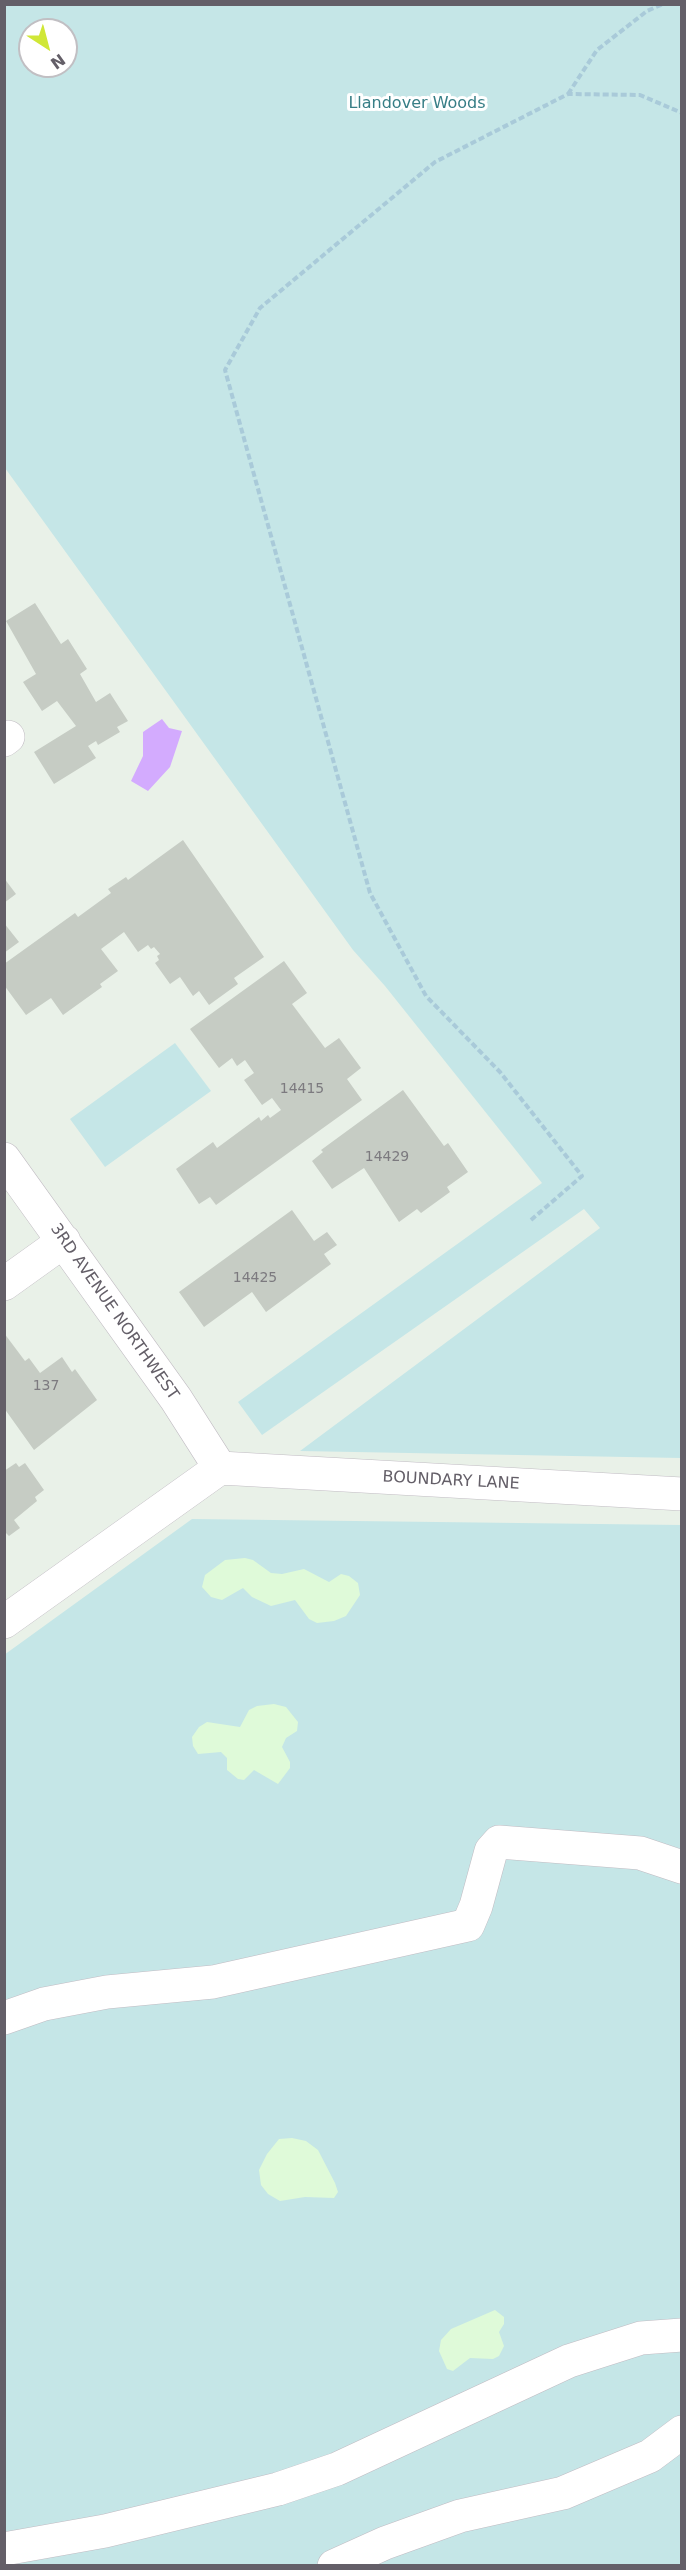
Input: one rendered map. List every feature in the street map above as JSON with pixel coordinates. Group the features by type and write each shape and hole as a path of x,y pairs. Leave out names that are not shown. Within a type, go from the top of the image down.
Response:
{"street":[{"name":"3RD AVENUE NORTHWEST","path":"4,1159 176,1399 220,1468"},
{"path":"4,1284 64,1241"},
{"path":"4,1622 220,1468"},
{"name":"BOUNDARY LANE","path":"220,1468 681,1494"},
{"path":"4,2018 44,2004 107,1992 213,1982 468,1925 476,1906 491,1851 499,1842 640,1854 681,1867"},
{"path":"4,2549 105,2531 279,2489 337,2469 569,2361 641,2338 681,2335"},
{"path":"334,2565 385,2543 460,2516 563,2493 650,2456 681,2432"}],"path":[{"path":"568,94 597,50 647,11 663,4"},
{"path":"531,1220 582,1176 500,1072 426,996 370,893 225,370 260,308 435,162 568,94 640,95 681,113"}],"green space":[{"name":"Llandover Woods","path":"4,5 681,5 681,1458 300,1451 600,1228 584,1209 262,1435 238,1402 542,1183 385,986 353,950 5,468"},
{"path":"175,1043 211,1091 105,1167 70,1119"},
{"path":"192,1519 681,1525 681,2565 5,2565 4,1655"}],"sand":[{"path":"245,1558 253,1560 271,1573 282,1574 304,1569 329,1582 341,1574 349,1576 358,1583 360,1595 346,1616 334,1621 317,1623 309,1619 295,1600 271,1606 252,1597 243,1588 222,1600 211,1597 202,1587 205,1575 225,1560"},
{"path":"274,1704 286,1707 298,1722 297,1731 286,1738 282,1747 290,1762 290,1768 278,1784 254,1770 244,1780 238,1779 227,1770 227,1758 221,1752 198,1754 193,1746 192,1737 199,1727 207,1722 240,1727 249,1710 257,1706"},
{"path":"292,2138 306,2141 318,2150 338,2192 334,2198 305,2197 280,2201 268,2194 261,2185 259,2170 267,2154 279,2139"},
{"path":"495,2310 504,2317 504,2324 499,2332 504,2346 499,2356 493,2359 470,2358 453,2371 447,2369 439,2351 441,2340 451,2329"}],"shaded area":[{"path":"162,719 169,728 182,731 170,767 148,791 131,781 143,756 143,732"}],"building":[{"path":"35,603 61,644 68,639 87,669 80,674 96,702 110,693 128,721 117,727 120,732 98,745 96,741 88,746 96,758 54,784 34,752 76,726 57,701 42,711 23,682 36,674 6,621"},
{"path":"183,840 264,957 234,978 238,984 209,1005 199,991 193,996 180,977 170,984 155,963 159,960 157,956 160,954 154,947 151,949 148,945 138,952 124,932 101,949 118,971 100,984 102,987 63,1015 51,998 26,1015 4,985 4,964 75,913 78,917 111,893 108,889 126,877 128,880"},
{"path":"4,878 16,894 4,903"},
{"path":"4,923 19,942 4,953"},
{"path":"284,961 307,993 292,1004 325,1048 339,1038 361,1068 347,1079 362,1100 216,1205 210,1197 199,1204 176,1169 213,1142 217,1148 259,1117 261,1121 268,1115 270,1118 281,1110 272,1098 262,1105 244,1080 254,1073 245,1060 237,1066 232,1058 219,1068 190,1029"},
{"path":"403,1090 444,1146 448,1143 468,1172 447,1187 450,1192 421,1213 417,1209 399,1222 364,1168 332,1189 312,1161 323,1152 321,1150"},
{"path":"292,1210 314,1241 327,1232 337,1245 324,1254 331,1264 266,1312 252,1292 204,1327 179,1292"},
{"path":"4,1333 25,1361 29,1358 40,1373 62,1357 72,1372 75,1369 97,1400 34,1450 4,1408"},
{"path":"16,1463 19,1467 25,1463 44,1490 35,1497 37,1501 14,1520 20,1528 9,1536 4,1531 4,1471"}]}
